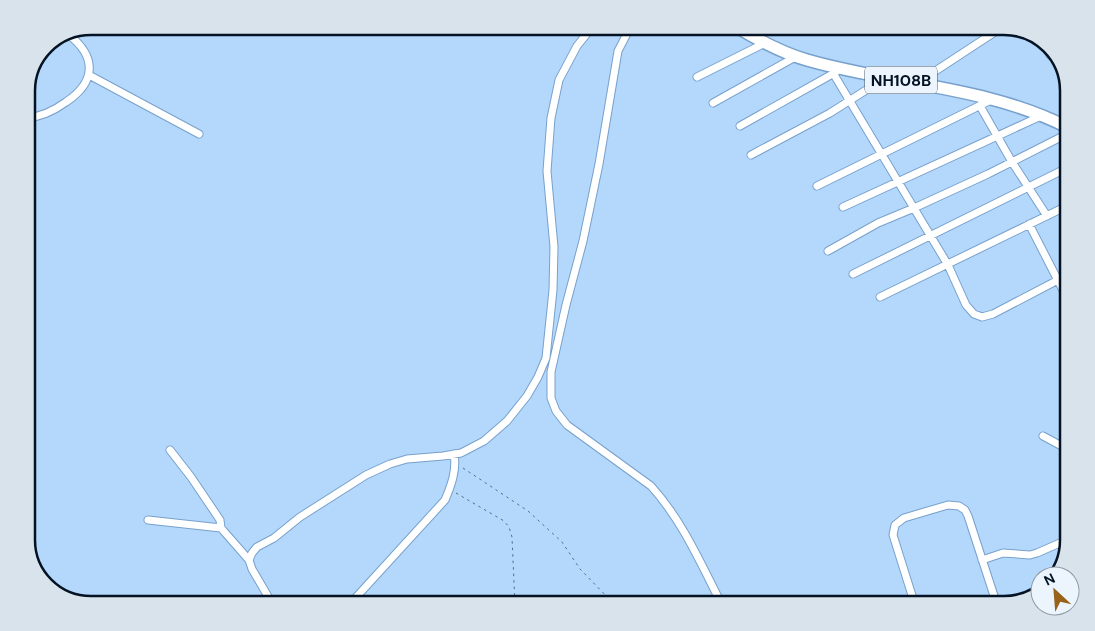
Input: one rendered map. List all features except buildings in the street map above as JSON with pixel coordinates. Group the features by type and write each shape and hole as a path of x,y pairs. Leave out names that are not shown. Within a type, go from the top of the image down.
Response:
{"highway":[{"name":"NH108B","path":"751,35 765,43 837,70 887,77 991,100 1060,124"}],"street":[{"path":"249,560 257,547 274,538 300,517 366,475 390,464 407,459 454,454 484,441 507,421 527,396 546,358 554,273 554,247 547,171 551,118 559,80 577,46 586,35"},
{"path":"626,35 618,51 613,89 593,193 551,372 551,398 556,411 566,426 651,486 662,498 670,509 717,596"},
{"path":"917,83 990,35"},
{"path":"35,117 58,108 78,94 87,83 89,74 85,51 73,38"},
{"path":"697,77 765,43"},
{"path":"712,103 797,56"},
{"path":"740,126 837,70 850,101 948,265 966,305 974,314 982,317 993,314 1058,280"},
{"path":"89,74 199,134"},
{"path":"751,155 850,101 887,77"},
{"path":"817,186 991,100"},
{"path":"980,106 996,136 1047,216"},
{"path":"843,207 1041,116"},
{"path":"828,251 878,223 914,208 1060,138"},
{"path":"853,274 1060,172"},
{"path":"880,298 1060,210"},
{"path":"1029,224 1060,284"},
{"path":"1043,436 1060,445"},
{"path":"170,450 220,520 221,528 249,560 267,596"},
{"path":"357,596 445,500 450,490 456,464 454,454"},
{"path":"912,596 894,535 895,524 904,518 948,505 959,506 965,510 994,596"},
{"path":"148,520 221,528"},
{"path":"982,560 1003,554 1030,555 1060,543"}],"path":[{"path":"456,464 528,510 562,542 580,569 606,596"},
{"path":"450,490 504,521 510,527 515,596"}]}
